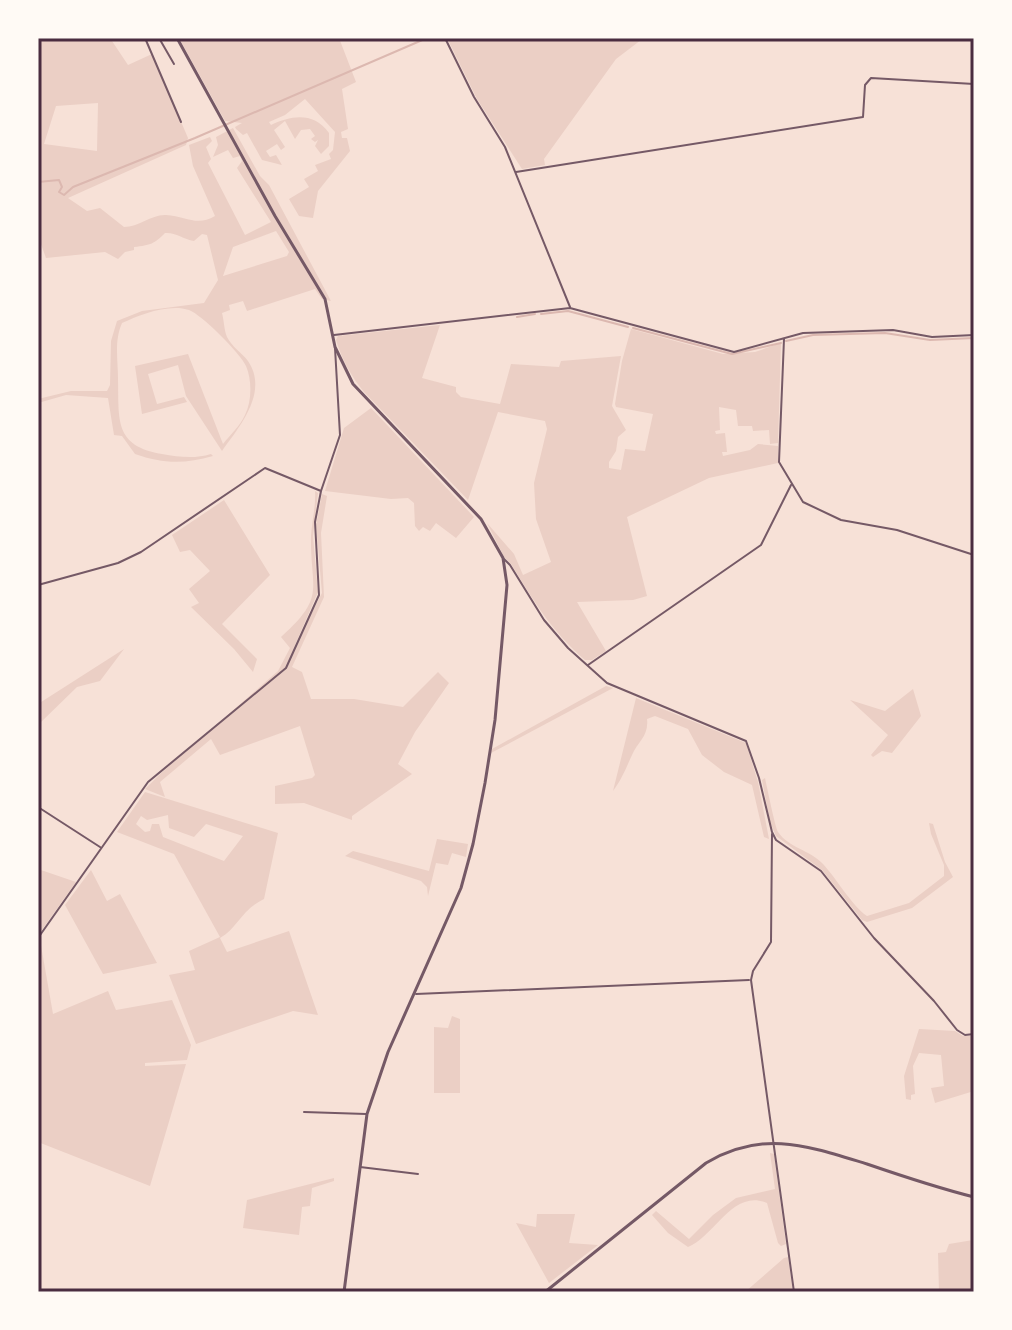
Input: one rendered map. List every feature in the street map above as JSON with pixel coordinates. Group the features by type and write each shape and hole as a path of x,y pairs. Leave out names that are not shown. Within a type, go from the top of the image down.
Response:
{"main road":[{"path":"974,969 974,1012"}],"street":[{"path":"145,38 181,122"},
{"path":"159,38 174,64"},
{"path":"38,938 148,782 286,668 319,595 315,522 321,491 340,435 335,347 325,299 221,121 177,38"},
{"path":"445,38 474,97 505,147 570,308"},
{"path":"516,172 863,117 865,85 871,78 974,84"},
{"path":"333,335 570,308 727,351 742,351 803,333 893,330 932,337 974,335"},
{"path":"784,338 779,462 803,502 841,520 897,530 974,555"},
{"path":"335,347 353,384 481,519 544,620 587,665 616,688 746,741 772,832 771,942 753,971 751,980 794,1292"},
{"path":"38,585 118,563 141,552 265,468 321,491"},
{"path":"587,665 761,545 792,483"},
{"path":"344,1292 367,1114 377,1080 461,888 473,844 495,720 507,596 503,558"},
{"path":"38,807 101,848"},
{"path":"772,832 785,847 821,871 874,938 957,1030 965,1035 974,1034"},
{"path":"414,994 751,980"},
{"path":"304,1112 367,1114"},
{"path":"545,1292 706,1163 737,1149 773,1143 803,1145 974,1197"},
{"path":"359,1167 418,1174"}],"shaded area":[{"path":"38,38 110,38 128,65 152,54 188,138 186,145 68,198 87,211 100,208 124,227 161,215 197,221 209,219 215,216 193,166 189,145 210,137 212,141 206,147 211,159 208,163 245,235 271,222 237,168 242,161 240,156 233,158 228,150 213,157 218,145 216,137 233,128 260,176 269,185 331,301 322,299 315,289 247,311 243,301 229,305 230,310 222,313 227,337 248,361 255,385 250,408 222,451 186,396 178,365 148,374 157,404 184,397 187,402 142,414 135,366 188,354 223,444 240,423 249,403 249,378 243,360 211,326 189,310 163,309 122,323 117,344 119,407 122,429 127,438 135,445 162,454 213,456 183,462 155,460 135,454 122,436 114,435 108,398 66,395 38,403 38,399 71,391 107,391 110,385 111,341 117,321 142,311 204,303 218,280 207,235 202,234 194,241 165,233 152,243 134,247 118,259 105,252 46,258 38,236","holes":["98,103 97,151 44,144 56,106","276,231 289,252 287,256 223,276 233,247"]},
{"path":"179,38 339,38 356,82 342,89 348,129 341,132 342,138 347,138 350,151 318,191 313,218 299,216 289,199 309,187 304,179 318,171 315,165 331,159 329,154 333,150 335,132 305,99 285,115 269,122 271,125 287,119 302,117 317,121 329,133 329,146 321,154 315,146 318,140 315,142 311,139 315,136 310,129 301,130 295,139 285,121 274,130 285,147 281,150 277,144 266,151 270,157 276,155 282,165 262,160 247,133 243,135 236,129 242,123 225,121"},
{"path":"447,38 641,40 616,59 544,159 545,165 522,169 477,99"},
{"path":"440,325 422,378 456,387 461,397 500,404 511,364 559,367 561,361 621,356 612,406 626,430 618,437 609,468 621,470 625,449 645,451 653,414 616,407 615,404 631,329 723,354 755,352 781,343 778,443 770,444 769,430 753,431 752,426 738,426 736,410 719,407 720,430 715,431 716,434 725,433 727,452 722,452 723,456 750,450 758,444 778,446 778,463 709,478 627,517 647,596 633,600 577,602 606,651 592,660 585,660 553,627 504,557 487,523 514,554 523,575 551,562 536,519 534,483 547,429 545,421 498,412 468,500 364,392 347,368 336,340 338,336"},
{"path":"371,408 474,517 456,538 436,523 430,531 423,527 419,531 415,526 414,503 408,498 391,499 325,491 344,428"},
{"path":"315,491 318,493 313,536 318,592 292,652 322,593 316,525 322,494 327,496 321,533 324,597 292,667 302,672 311,699 354,699 403,707 438,672 449,683 415,732 398,764 412,774 352,816 352,820 304,803 275,804 275,786 315,775 300,726 220,755 211,739 160,782 165,797 145,789 278,671 290,648 281,637 305,612 313,591 311,536"},
{"path":"224,500 270,575 222,624 257,659 253,672 191,607 199,603 189,589 210,571 190,550 180,552 172,535"},
{"path":"124,649 100,681 77,687 38,725 38,704"},
{"path":"606,686 613,688 491,753 492,749"},
{"path":"913,689 921,716 892,753 882,751 873,757 871,755 888,735 850,700 885,711"},
{"path":"636,698 746,743 758,782 769,839 764,837 752,785 724,772 702,755 688,729 655,716 647,719 645,734 613,791"},
{"path":"765,778 778,832 823,864 867,916 909,903 944,876 944,865 929,823 933,824 953,877 912,908 867,922 862,920 822,870 776,836 770,822 762,780"},
{"path":"145,792 278,833 264,899 250,908 220,938 227,952 289,931 318,1015 293,1011 196,1044 169,975 195,970 189,951 220,937 174,854 117,832","holes":["168,815 169,828 194,837 206,824 243,836 224,861 163,837 159,824 152,824 150,831 145,832 136,824 141,816 147,820"]},
{"path":"437,839 468,844 466,857 452,853 448,865 436,863 428,896 427,887 421,881 345,856 353,851 429,871"},
{"path":"38,869 76,882 39,934 53,1014 108,991 116,1010 172,1000 191,1045 187,1060 145,1063 145,1066 186,1064 150,1186 38,1142"},
{"path":"91,870 107,901 120,894 157,963 103,974 65,905"},
{"path":"452,1016 460,1019 460,1093 434,1093 434,1027 448,1028"},
{"path":"919,1029 955,1031 963,1036 973,1036 974,1091 935,1103 931,1088 944,1086 941,1055 919,1053 913,1066 915,1094 911,1095 911,1100 906,1099 904,1076"},
{"path":"770,1153 774,1154 786,1244 781,1246 778,1243 767,1203 755,1200 734,1208 688,1247 668,1233 652,1215 656,1211 689,1239 736,1198 775,1189"},
{"path":"334,1178 334,1181 312,1188 310,1206 302,1207 299,1235 243,1228 247,1200"},
{"path":"537,1214 575,1214 569,1243 598,1245 549,1283 516,1223 536,1227"},
{"path":"973,1240 974,1292 939,1292 938,1253 946,1252 949,1244"},
{"path":"788,1257 793,1292 745,1292 784,1258"}],"waterway":[{"path":"38,182 59,180 62,187 59,192 64,195 73,187 427,38"},
{"path":"541,314 568,311 628,327"},
{"path":"517,317 535,314"},
{"path":"633,328 732,354 781,343"},
{"path":"786,341 813,335 885,333 930,340 974,338"}]}
